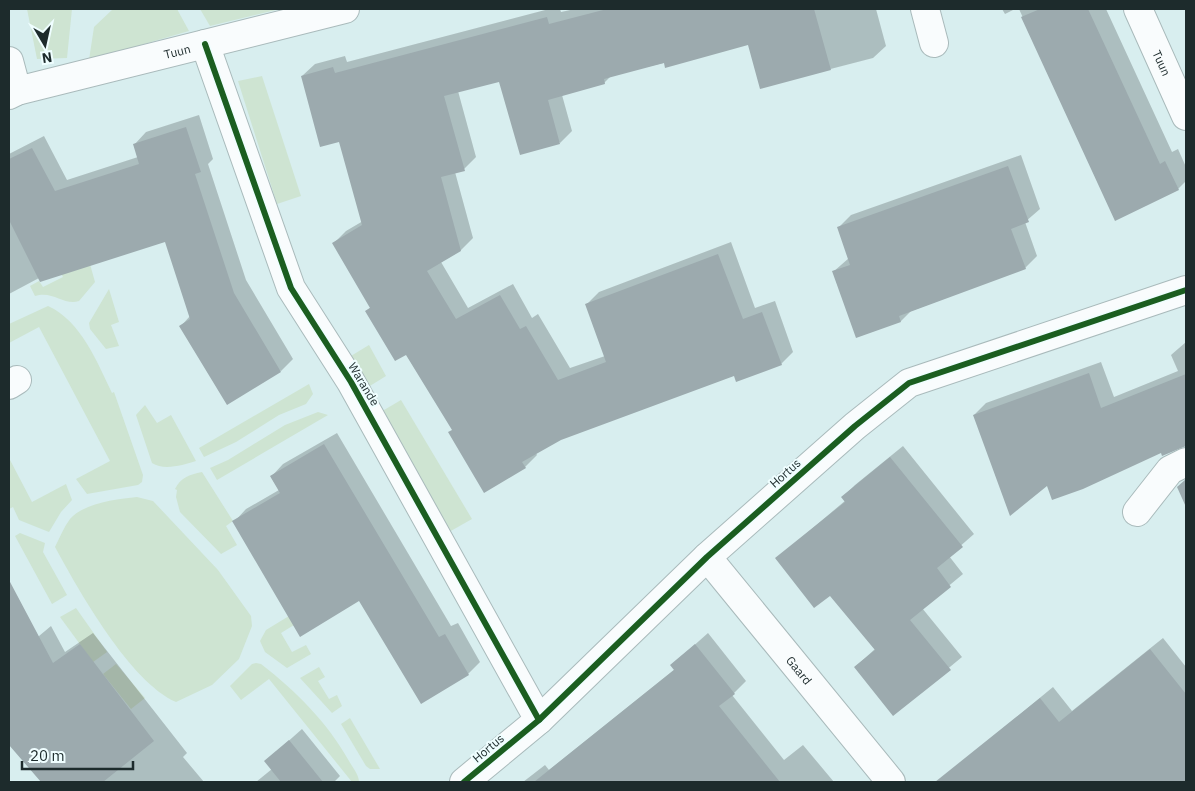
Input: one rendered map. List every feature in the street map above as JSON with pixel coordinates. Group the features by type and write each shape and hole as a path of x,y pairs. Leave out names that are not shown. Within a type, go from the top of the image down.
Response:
{"street":[{"name":"Tuun","path":"13,93 344,9"},
{"path":"925,9 934,43"},
{"name":"Tuun","path":"1138,9 1186,116"},
{"name":"Warande","path":"205,44 291,288 351,382 540,720"},
{"path":"9,61 13,93"},
{"name":"Hortus","path":"464,782 540,720 707,557 855,426 909,382 1186,290"},
{"path":"1137,512 1170,470 1186,462"},
{"name":"Gaard","path":"707,557 891,782"}],"green space":[{"path":"27,9 72,9 67,58 37,59"},
{"path":"113,9 177,9 189,31 89,60 94,27"},
{"path":"200,9 280,9 210,26"},
{"path":"262,76 301,196 277,204 238,81"},
{"path":"88,257 95,282 79,301 68,301 47,295 35,296 30,286 39,281 43,287 63,277 59,270"},
{"path":"109,289 119,322 111,325 119,346 106,349 90,329 89,323"},
{"path":"48,306 60,313 79,332 94,356 112,393 114,392 143,475 142,482 138,485 87,494 76,479 110,461 39,327 9,343 9,324"},
{"path":"369,345 386,376 365,389 346,359"},
{"path":"309,384 313,394 306,404 279,415 236,442 204,457 199,448"},
{"path":"401,400 472,519 449,532 379,413"},
{"path":"145,405 157,423 171,415 196,461 180,466 168,467 152,463 136,415"},
{"path":"318,412 328,415 217,480 210,468 228,460 285,425"},
{"path":"9,458 32,502 66,484 72,500 61,512 49,532 19,520 13,507 9,509"},
{"path":"202,472 233,521 226,526 237,545 221,554 180,512 176,497 177,490 175,489 183,479"},
{"path":"137,497 153,501 218,570 251,616 252,626 239,659 212,685 176,702 141,676 124,656 107,634 55,547 70,519 84,509 101,503"},
{"path":"20,533 45,543 43,552 67,595 52,604 15,536"},
{"path":"76,608 107,652 93,662 60,617"},
{"path":"289,616 294,625 281,633 292,652 306,645 311,654 287,668 265,652 260,641 266,630"},
{"path":"116,664 145,698 131,709 103,674"},
{"path":"252,664 261,664 287,685 310,708 331,733 357,774 359,782 352,782 269,679 241,700 230,686"},
{"path":"319,667 325,677 318,681 329,699 337,695 342,706 332,713 300,678"},
{"path":"350,718 380,769 370,769 366,766 341,724"}],"building":[{"path":"607,9 814,9 831,70 760,89 748,45 665,68 664,63 604,79 605,84 548,100 560,144 520,155 499,82 444,96 465,171 441,177 461,251 427,271 456,319 500,295 520,329 526,326 558,380 606,362 585,304 718,254 743,319 762,312 782,365 736,382 734,376 561,440 522,462 526,468 484,493 448,432 452,430 406,355 395,361 365,311 370,308 332,243 362,225 339,142 320,147 301,76 333,67 335,73 547,17 549,24"},
{"path":"1040,9 1088,9 1160,164 1165,161 1179,190 1115,221 1021,17"},
{"path":"186,127 201,172 195,174 234,293 281,372 227,405 179,326 190,319 165,242 40,282 9,220 9,159 32,148 55,191 139,164 133,144"},
{"path":"1008,166 1029,222 1011,229 1026,269 899,316 901,322 856,338 832,271 850,265 837,227"},
{"path":"1089,373 1101,408 1186,374 1186,446 1162,456 1161,453 1083,489 1052,500 1047,486 1010,516 973,415"},
{"path":"324,444 439,637 445,634 469,675 421,704 359,601 300,637 232,521 280,493 270,476"},
{"path":"890,457 963,547 937,568 951,587 910,620 951,670 893,716 854,667 875,650 830,596 814,608 775,558 845,502 841,497"},
{"path":"1186,479 1186,507 1177,487"},
{"path":"9,580 53,663 80,644 154,741 103,782 41,782 9,745"},
{"path":"695,644 735,694 719,706 780,782 534,782 674,670 670,665"},
{"path":"1150,649 1186,694 1186,782 935,782 1040,698 1059,722"},
{"path":"289,740 323,782 281,782 264,761"}],"cycle path":[{"path":"205,44 291,288 351,382 539,720"},
{"path":"464,782 539,720 707,557 855,426 909,383 1186,290"}]}
